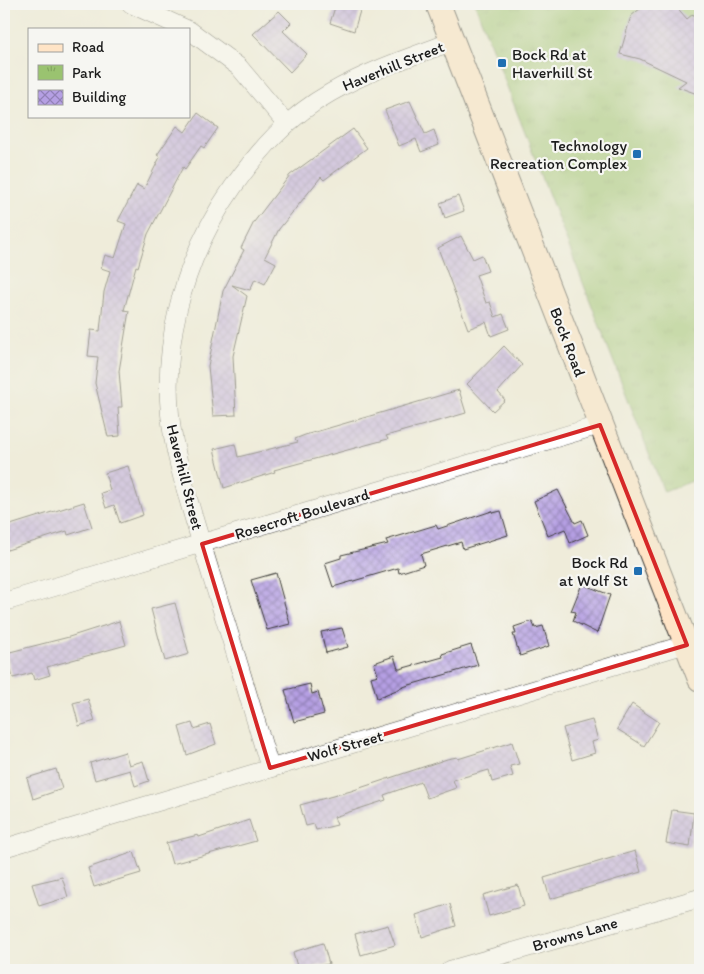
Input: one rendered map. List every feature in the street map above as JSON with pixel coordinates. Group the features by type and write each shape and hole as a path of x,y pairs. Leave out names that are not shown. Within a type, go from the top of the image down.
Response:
{"main road":[{"name":"Bock Road","path":"438,4 600,425 694,643 700,679"}],"street":[{"path":"131,4 183,28"},
{"path":"190,32 239,67 286,123"},
{"name":"Haverhill Street","path":"270,768 177,457 171,418 169,370 177,315 192,264 217,210 248,166 286,123 328,94 362,76 452,42"},
{"name":"Rosecroft Boulevard","path":"4,602 600,425"},
{"name":"Wolf Street","path":"4,848 694,643"},
{"name":"Browns Lane","path":"450,970 700,898"}],"highlighted area":[{"path":"600,425 687,645 270,768 202,544"}],"green space":[{"path":"475,4 700,4 700,478 664,492"}],"building":[{"path":"336,4 362,4 354,31 330,23"},
{"path":"646,4 674,4 687,19 693,14 700,24 700,95 678,87 686,81 640,59 620,54 631,16"},
{"path":"279,11 291,23 283,31 307,54 290,72 253,34"},
{"path":"410,101 425,134 434,130 439,145 421,152 416,139 399,146 385,110"},
{"path":"198,113 218,128 204,148 201,146 185,169 183,167 148,234 138,267 136,266 124,310 129,311 119,371 122,407 118,407 120,436 108,437 95,383 98,357 88,356 91,330 100,331 104,292 110,271 101,268 105,255 115,258 126,224 118,221 137,185 144,189 160,157 157,155 177,126 185,132"},
{"path":"353,129 367,148 324,180 321,177 279,229 265,257 276,263 265,284 255,279 250,290 232,285 247,296 233,356 236,415 213,416 208,366 223,291 244,250 241,248 254,222 290,175"},
{"path":"458,196 464,211 445,218 440,203"},
{"path":"461,236 473,259 482,255 488,271 476,275 486,303 490,302 495,317 503,314 509,329 491,336 486,322 468,329 438,248"},
{"path":"504,346 522,365 498,392 505,400 493,411 467,384"},
{"path":"459,390 466,413 386,436 388,439 274,470 275,472 224,488 214,449 235,444 238,457 298,442 295,439 305,435"},
{"path":"128,466 143,515 120,523 114,505 106,508 101,493 110,490 105,473"},
{"path":"558,490 575,523 582,520 588,535 570,543 565,529 548,536 534,501"},
{"path":"84,502 92,527 68,535 67,531 4,551 4,527"},
{"path":"492,511 493,513 501,511 508,535 463,549 461,542 421,554 424,565 399,573 398,568 333,587 325,563 341,558 341,555 388,544 386,540 436,525 438,529"},
{"path":"276,573 290,624 267,630 251,580"},
{"path":"582,584 610,595 597,633 573,621 576,612 571,611"},
{"path":"175,603 189,654 165,661 151,609"},
{"path":"119,621 126,645 47,667 50,675 34,680 32,673 13,678 6,653 69,637"},
{"path":"532,621 535,628 543,626 549,646 520,656 513,634 516,634 514,627"},
{"path":"342,628 348,647 326,653 321,632"},
{"path":"471,645 478,665 406,686 377,698 371,677 378,675 374,663 394,656 398,669 400,669 443,657 442,654"},
{"path":"310,684 312,694 318,692 324,714 294,722 285,690"},
{"path":"88,699 95,721 79,726 73,703"},
{"path":"632,704 659,722 644,746 617,729"},
{"path":"592,720 598,740 592,742 595,753 572,760 563,728"},
{"path":"192,723 194,729 210,724 216,744 187,755 179,727"},
{"path":"512,742 519,764 510,766 513,776 492,782 489,770 453,780 456,788 427,798 421,782 384,795 386,800 334,817 337,825 316,830 314,824 306,826 300,805 351,791 447,759 457,757 458,759"},
{"path":"125,752 129,765 143,761 149,781 135,786 130,770 95,780 90,763"},
{"path":"56,769 62,789 33,799 27,778"},
{"path":"672,810 694,813 690,847 666,843"},
{"path":"249,820 256,841 172,864 166,843 198,835 199,837"},
{"path":"635,851 641,872 550,899 544,878"},
{"path":"134,852 141,873 94,887 88,868"},
{"path":"62,877 68,897 39,906 32,884"},
{"path":"518,885 524,906 489,916 483,895"},
{"path":"450,904 456,926 422,937 416,915"},
{"path":"388,925 395,945 361,955 355,934"},
{"path":"323,943 329,964 298,970 293,952"}],"place":[{"name":"Bock Rd at Haverhill St","path":"502,63"},
{"name":"Technology Recreation Complex","path":"637,154"},
{"name":"Bock Rd at Wolf St","path":"638,571"}]}
